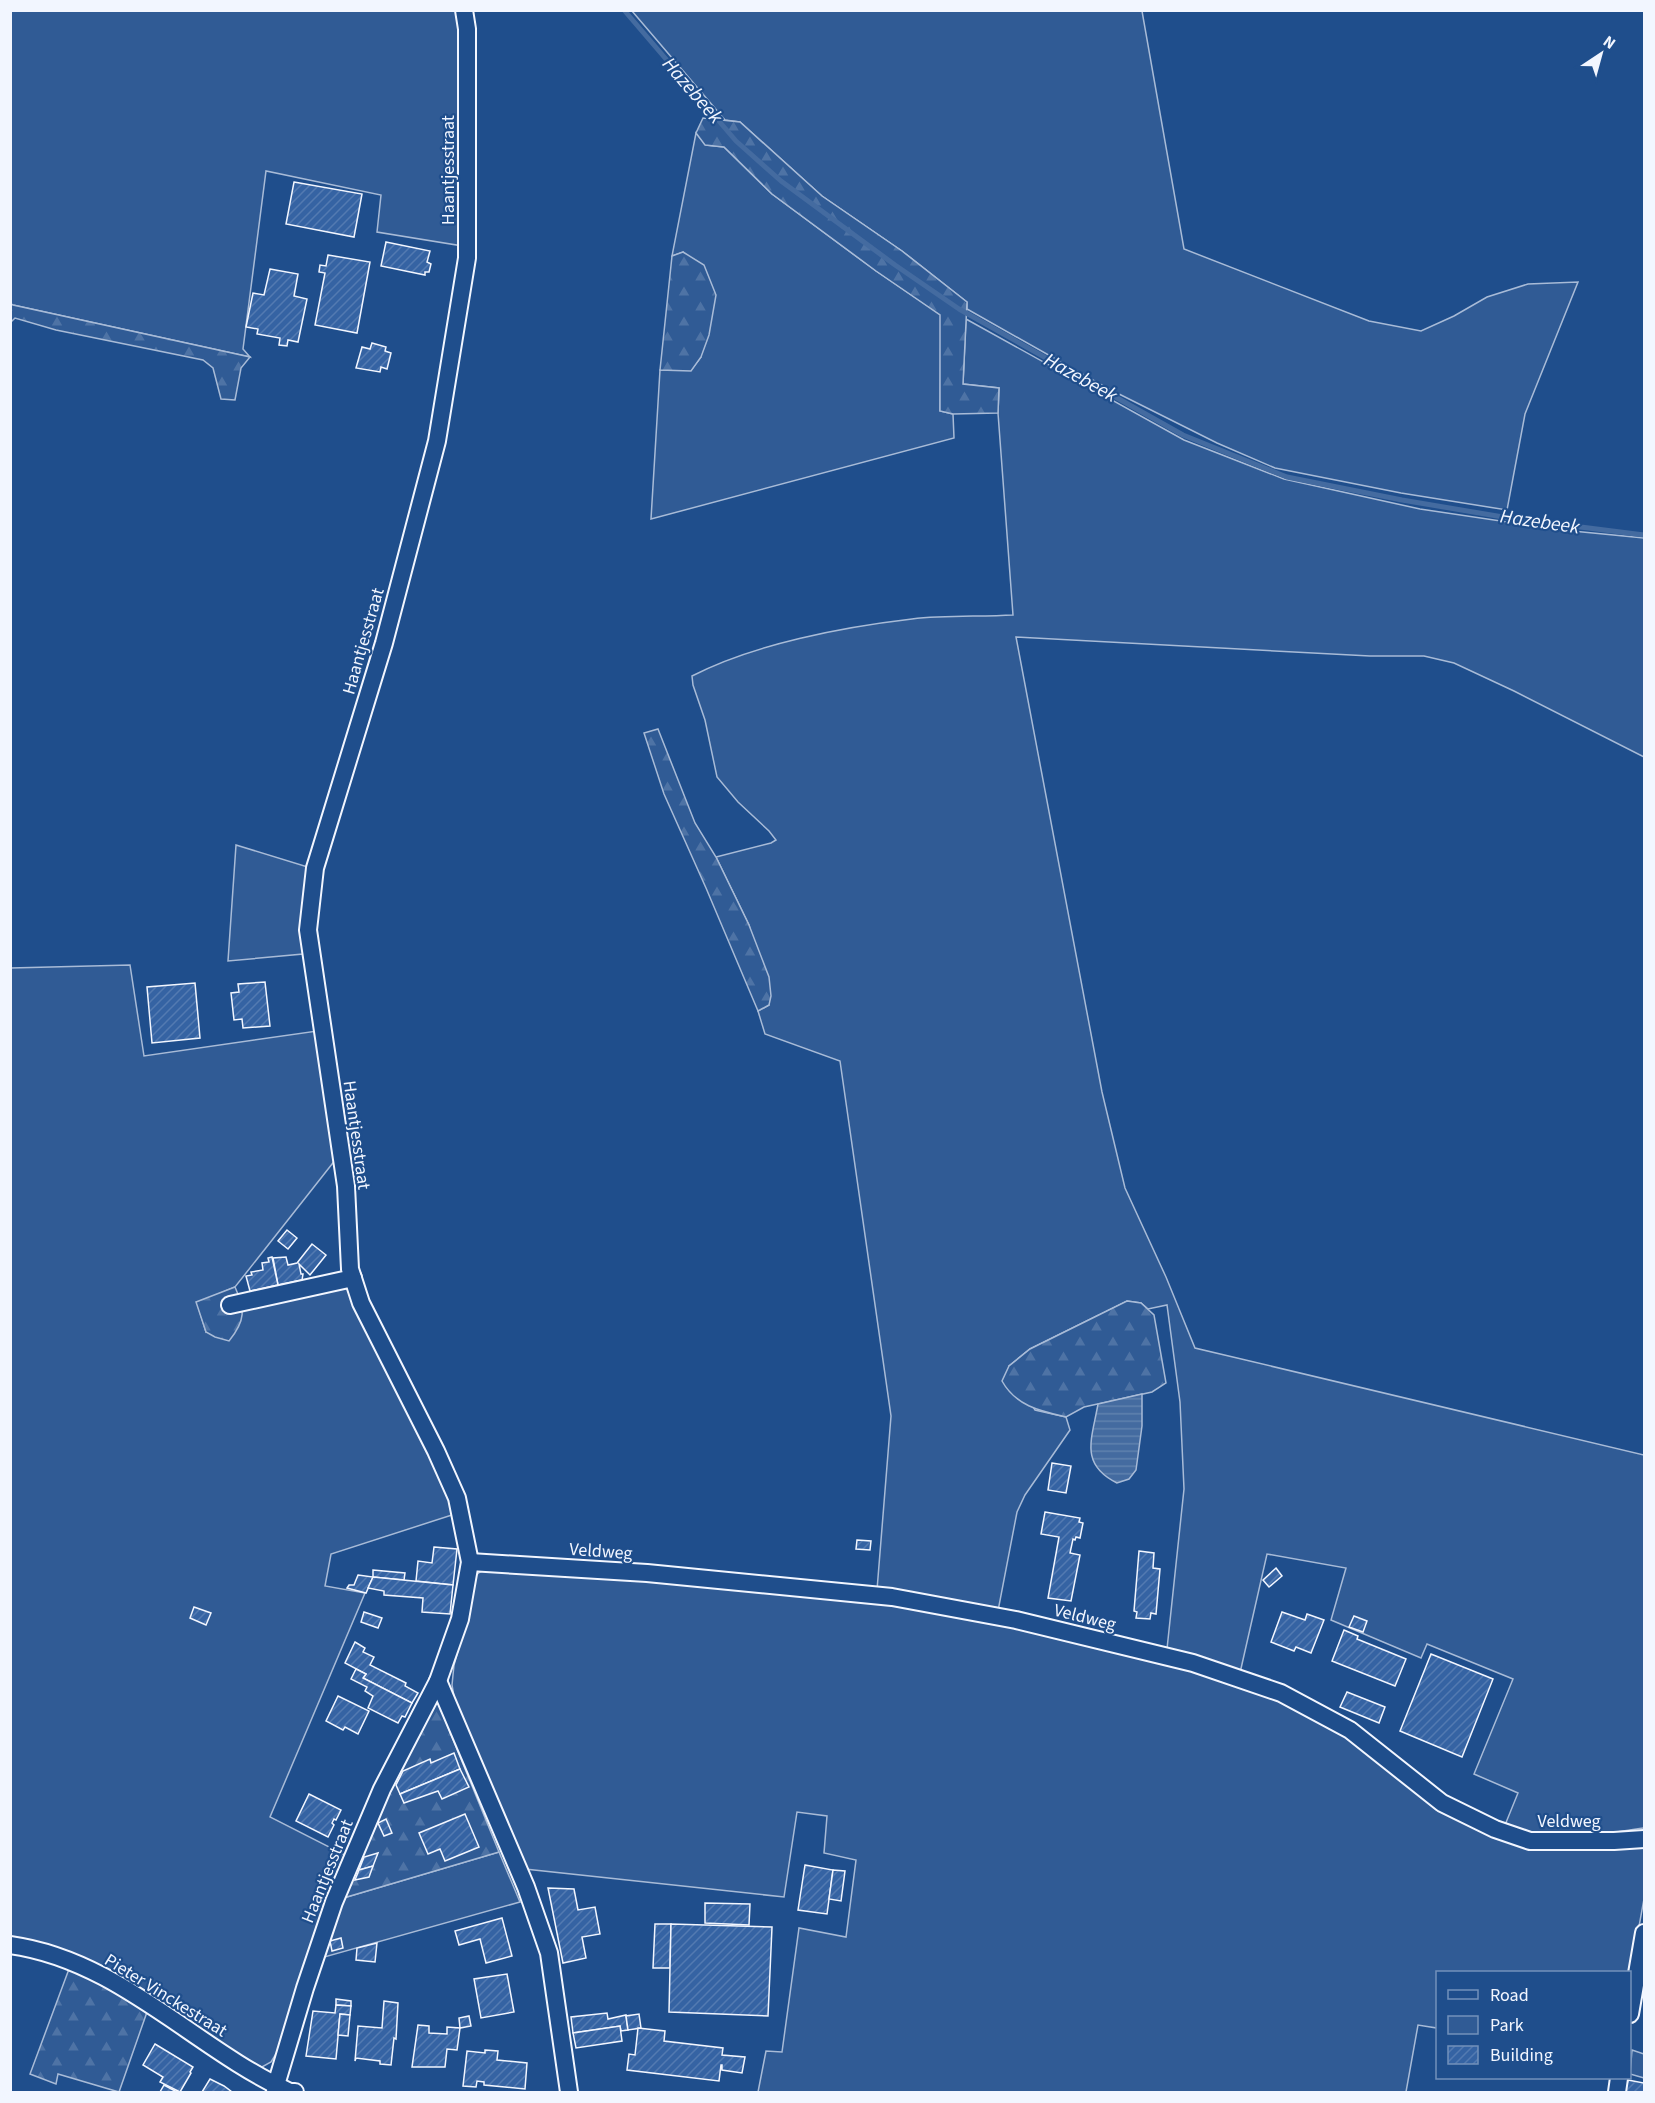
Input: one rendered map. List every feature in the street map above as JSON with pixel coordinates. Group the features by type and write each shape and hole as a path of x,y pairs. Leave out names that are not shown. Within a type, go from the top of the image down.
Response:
{"street":[{"name":"Haantjesstraat","path":"275,2089 334,1902 382,1789 438,1681 460,1619 470,1562 457,1498 436,1451 361,1303 350,1269 346,1186 308,930 315,868 384,643 437,441 460,308 467,258 467,30 464,10"},
{"path":"230,1305 353,1278"},
{"name":"Veldweg","path":"470,1562 647,1574 892,1597 1016,1620 1193,1663 1281,1693 1350,1730 1442,1803 1495,1829 1530,1841 1644,1839"},
{"path":"438,1681 526,1887 549,1953 569,2092"},
{"path":"1631,2003 1644,1933"},
{"name":"Pieter Vinckestraat","path":"10,1945 29,1947 71,1962 127,1989 275,2089 295,2092"}],"green space":[{"path":"10,11 458,11 462,24 463,246 377,232 381,195 266,171 243,349 250,357 10,304"},
{"path":"632,11 1142,11 1184,249 1369,321 1421,331 1487,297 1528,284 1578,282 1525,414 1507,510 1401,493 1275,468 1217,443 1107,388 967,309 967,302 902,251 822,196 740,122 725,120"},
{"path":"703,118 740,122 822,196 902,251 967,302 963,384 999,388 998,413 953,414 940,411 940,315 772,194 724,147 705,145 696,133"},
{"path":"696,133 706,145 724,147 772,194 876,271 941,315 940,411 953,414 954,438 651,519 660,370 691,370 701,357 683,252 672,256"},
{"path":"683,252 704,265 716,295 709,335 701,357 691,371 660,370 672,256"},
{"path":"11,304 250,357 241,368 235,400 221,399 213,368 203,360 56,330 15,318 11,322"},
{"path":"966,319 1184,440 1284,479 1420,509 1562,530 1644,538 1644,757 1454,663 1424,656 1370,656 1016,637 1102,1092 1125,1188 1166,1277 1195,1348 1644,1455 1643,1828 1610,1833 1527,1833 1505,1825 1518,1793 1474,1774 1513,1679 1427,1644 1421,1658 1331,1620 1346,1568 1267,1554 1240,1673 1167,1649 1184,1489 1180,1402 1167,1305 1148,1309 1141,1303 1127,1301 1030,1349 1009,1366 1035,1410 1066,1417 1070,1430 1025,1495 1017,1512 998,1611 877,1590 891,1416 840,1061 765,1034 758,1011 769,1005 749,925 716,857 776,840 717,777 705,720 692,676 743,655 828,632 925,618 1013,615 998,413 999,388 963,384"},
{"path":"658,729 695,823 716,857 749,925 769,977 771,996 769,1005 758,1011 664,794 644,733"},
{"path":"236,845 311,868 304,908 303,954 228,961"},
{"path":"130,965 144,1056 317,1031 336,1159 235,1287 197,1303 206,1332 243,1306 348,1286 449,1496 455,1514 331,1554 325,1586 365,1593 270,1817 347,1856 281,2046 271,2062 262,2067 249,2063 154,1999 98,1965 54,1947 11,1937 11,968"},
{"path":"235,1287 241,1302 242,1314 239,1327 229,1341 206,1332 196,1302"},
{"path":"1127,1301 1141,1303 1154,1315 1166,1383 1152,1392 1084,1407 1066,1417 1022,1402 1002,1381 1009,1366 1030,1349"},
{"path":"491,1567 825,1595 963,1617 1165,1661 1304,1709 1358,1745 1532,1846 1573,1849 1642,1846 1644,1848 1644,1899 1631,1971 1436,1971 1436,2028 1418,2025 1406,2092 758,2092 766,2051 782,2052 799,1928 846,1937 856,1860 824,1853 827,1816 797,1812 784,1897 525,1869 457,1714 452,1685 454,1665 470,1608 475,1576"},
{"path":"435,1702 439,1705 499,1852 340,1899 376,1817"},
{"path":"499,1852 520,1902 321,1958 340,1899"},
{"path":"69,1969 121,1992 147,2012 119,2092 58,2074 56,2084 30,2074"},
{"path":"1632,2050 1644,2054 1644,2078 1631,2074"}],"shaded area":[{"path":"1142,1394 1142,1426 1136,1470 1129,1479 1117,1483 1097,1468 1093,1459 1091,1439 1098,1404"}],"building":[{"path":"294,182 362,194 354,237 286,224"},
{"path":"386,242 430,251 427,262 431,264 429,272 425,272 425,275 381,266"},
{"path":"328,255 370,262 357,333 315,325 325,273 319,272 320,265 326,266"},
{"path":"270,269 298,274 294,296 307,299 298,342 288,340 287,346 279,345 280,338 257,334 258,329 246,327 253,293 264,295"},
{"path":"372,343 386,347 385,351 391,353 387,369 381,367 380,372 356,368 362,347 370,349"},
{"path":"265,982 270,1026 243,1028 242,1019 234,1020 231,993 239,992 238,984"},
{"path":"195,983 200,1038 152,1043 147,987"},
{"path":"287,1230 297,1238 288,1249 278,1241"},
{"path":"312,1244 326,1255 310,1275 299,1264 301,1274 303,1274 302,1280 278,1285 273,1258 286,1257 288,1265 297,1263"},
{"path":"272,1257 278,1285 250,1291 246,1276 252,1275 251,1272 263,1270 262,1263 269,1262 268,1258"},
{"path":"1052,1463 1071,1466 1066,1493 1048,1490"},
{"path":"1045,1512 1080,1518 1079,1522 1083,1523 1080,1538 1073,1539 1070,1553 1080,1555 1071,1601 1048,1598 1059,1537 1041,1534"},
{"path":"857,1540 871,1541 870,1550 856,1549"},
{"path":"434,1547 457,1549 453,1585 416,1581 418,1561 432,1563"},
{"path":"1139,1551 1154,1553 1153,1568 1160,1569 1156,1614 1151,1613 1150,1619 1136,1618 1137,1612 1134,1611"},
{"path":"1276,1568 1282,1576 1269,1587 1263,1580"},
{"path":"373,1570 405,1573 404,1580 373,1577"},
{"path":"358,1575 373,1577 366,1593 347,1588 349,1585 354,1585"},
{"path":"373,1577 453,1585 450,1614 422,1612 423,1598 384,1595 384,1591 368,1588"},
{"path":"194,1607 211,1613 206,1625 190,1618"},
{"path":"364,1612 382,1618 378,1628 361,1622"},
{"path":"1282,1612 1305,1620 1307,1614 1324,1620 1311,1653 1296,1647 1294,1651 1271,1642"},
{"path":"1354,1616 1367,1621 1363,1632 1349,1627"},
{"path":"1344,1630 1358,1636 1357,1639 1406,1659 1395,1686 1332,1661"},
{"path":"355,1642 365,1648 363,1652 374,1657 370,1665 406,1683 405,1686 418,1693 412,1703 363,1678 366,1674 345,1663"},
{"path":"1431,1654 1493,1679 1462,1757 1400,1731"},
{"path":"356,1669 366,1674 363,1678 412,1703 405,1717 402,1716 398,1723 368,1708 373,1696 365,1691 367,1687 351,1679"},
{"path":"1347,1692 1385,1707 1379,1723 1340,1707"},
{"path":"338,1696 369,1711 358,1734 345,1727 343,1730 326,1721"},
{"path":"454,1753 460,1769 400,1794 396,1785 403,1771 430,1759 431,1763"},
{"path":"460,1769 469,1787 442,1799 438,1791 404,1803 400,1794"},
{"path":"309,1794 341,1810 332,1823 334,1825 328,1837 296,1821"},
{"path":"465,1814 479,1847 445,1861 440,1849 428,1854 419,1833"},
{"path":"386,1819 392,1833 384,1836 378,1823"},
{"path":"378,1853 373,1866 359,1870 364,1857"},
{"path":"805,1865 833,1870 827,1914 798,1910"},
{"path":"373,1866 369,1877 355,1880 359,1870"},
{"path":"833,1870 845,1871 841,1901 829,1899"},
{"path":"548,1888 574,1889 578,1910 595,1907 600,1934 582,1937 586,1958 563,1963"},
{"path":"705,1903 750,1904 749,1925 705,1923"},
{"path":"502,1918 512,1956 486,1963 480,1939 459,1945 455,1931"},
{"path":"655,1924 671,1924 670,1968 653,1968"},
{"path":"671,1924 772,1927 768,2016 669,2012"},
{"path":"341,1938 343,1948 332,1951 330,1941"},
{"path":"377,1943 375,1962 356,1960 357,1948"},
{"path":"507,1974 514,2012 481,2018 474,1979"},
{"path":"336,1999 351,2001 351,2006 336,2005"},
{"path":"384,2001 398,2003 396,2039 394,2038 391,2065 356,2058 355,2061 358,2026 382,2028"},
{"path":"336,2005 351,2006 350,2015 340,2014 336,2059 306,2056 313,2011 335,2013"},
{"path":"607,2013 608,2019 626,2015 628,2030 621,2031 620,2026 573,2033 571,2017"},
{"path":"340,2014 350,2015 348,2036 338,2035"},
{"path":"639,2014 641,2028 628,2030 626,2016"},
{"path":"469,2016 471,2026 460,2028 459,2018"},
{"path":"418,2025 429,2026 429,2033 447,2034 447,2027 460,2028 457,2050 447,2049 445,2067 412,2067"},
{"path":"620,2026 622,2041 576,2048 573,2033"},
{"path":"638,2028 665,2031 664,2041 723,2048 722,2055 745,2057 742,2073 722,2070 721,2065 719,2081 627,2070 629,2054 635,2055"},
{"path":"155,2044 193,2067 180,2092 160,2082 163,2077 143,2065"},
{"path":"485,2050 498,2051 497,2060 527,2063 525,2089 484,2085 484,2082 477,2081 476,2087 463,2086 467,2051 485,2053"},
{"path":"210,2079 224,2086 232,2092 202,2092"},
{"path":"1628,2080 1644,2083 1644,2092 1625,2092"},
{"path":"164,2085 177,2092 160,2092"}],"waterway":[{"name":"Hazebeek","path":"624,10 736,141 781,181 959,309 1183,435 1287,477 1509,518 1644,535"}]}
